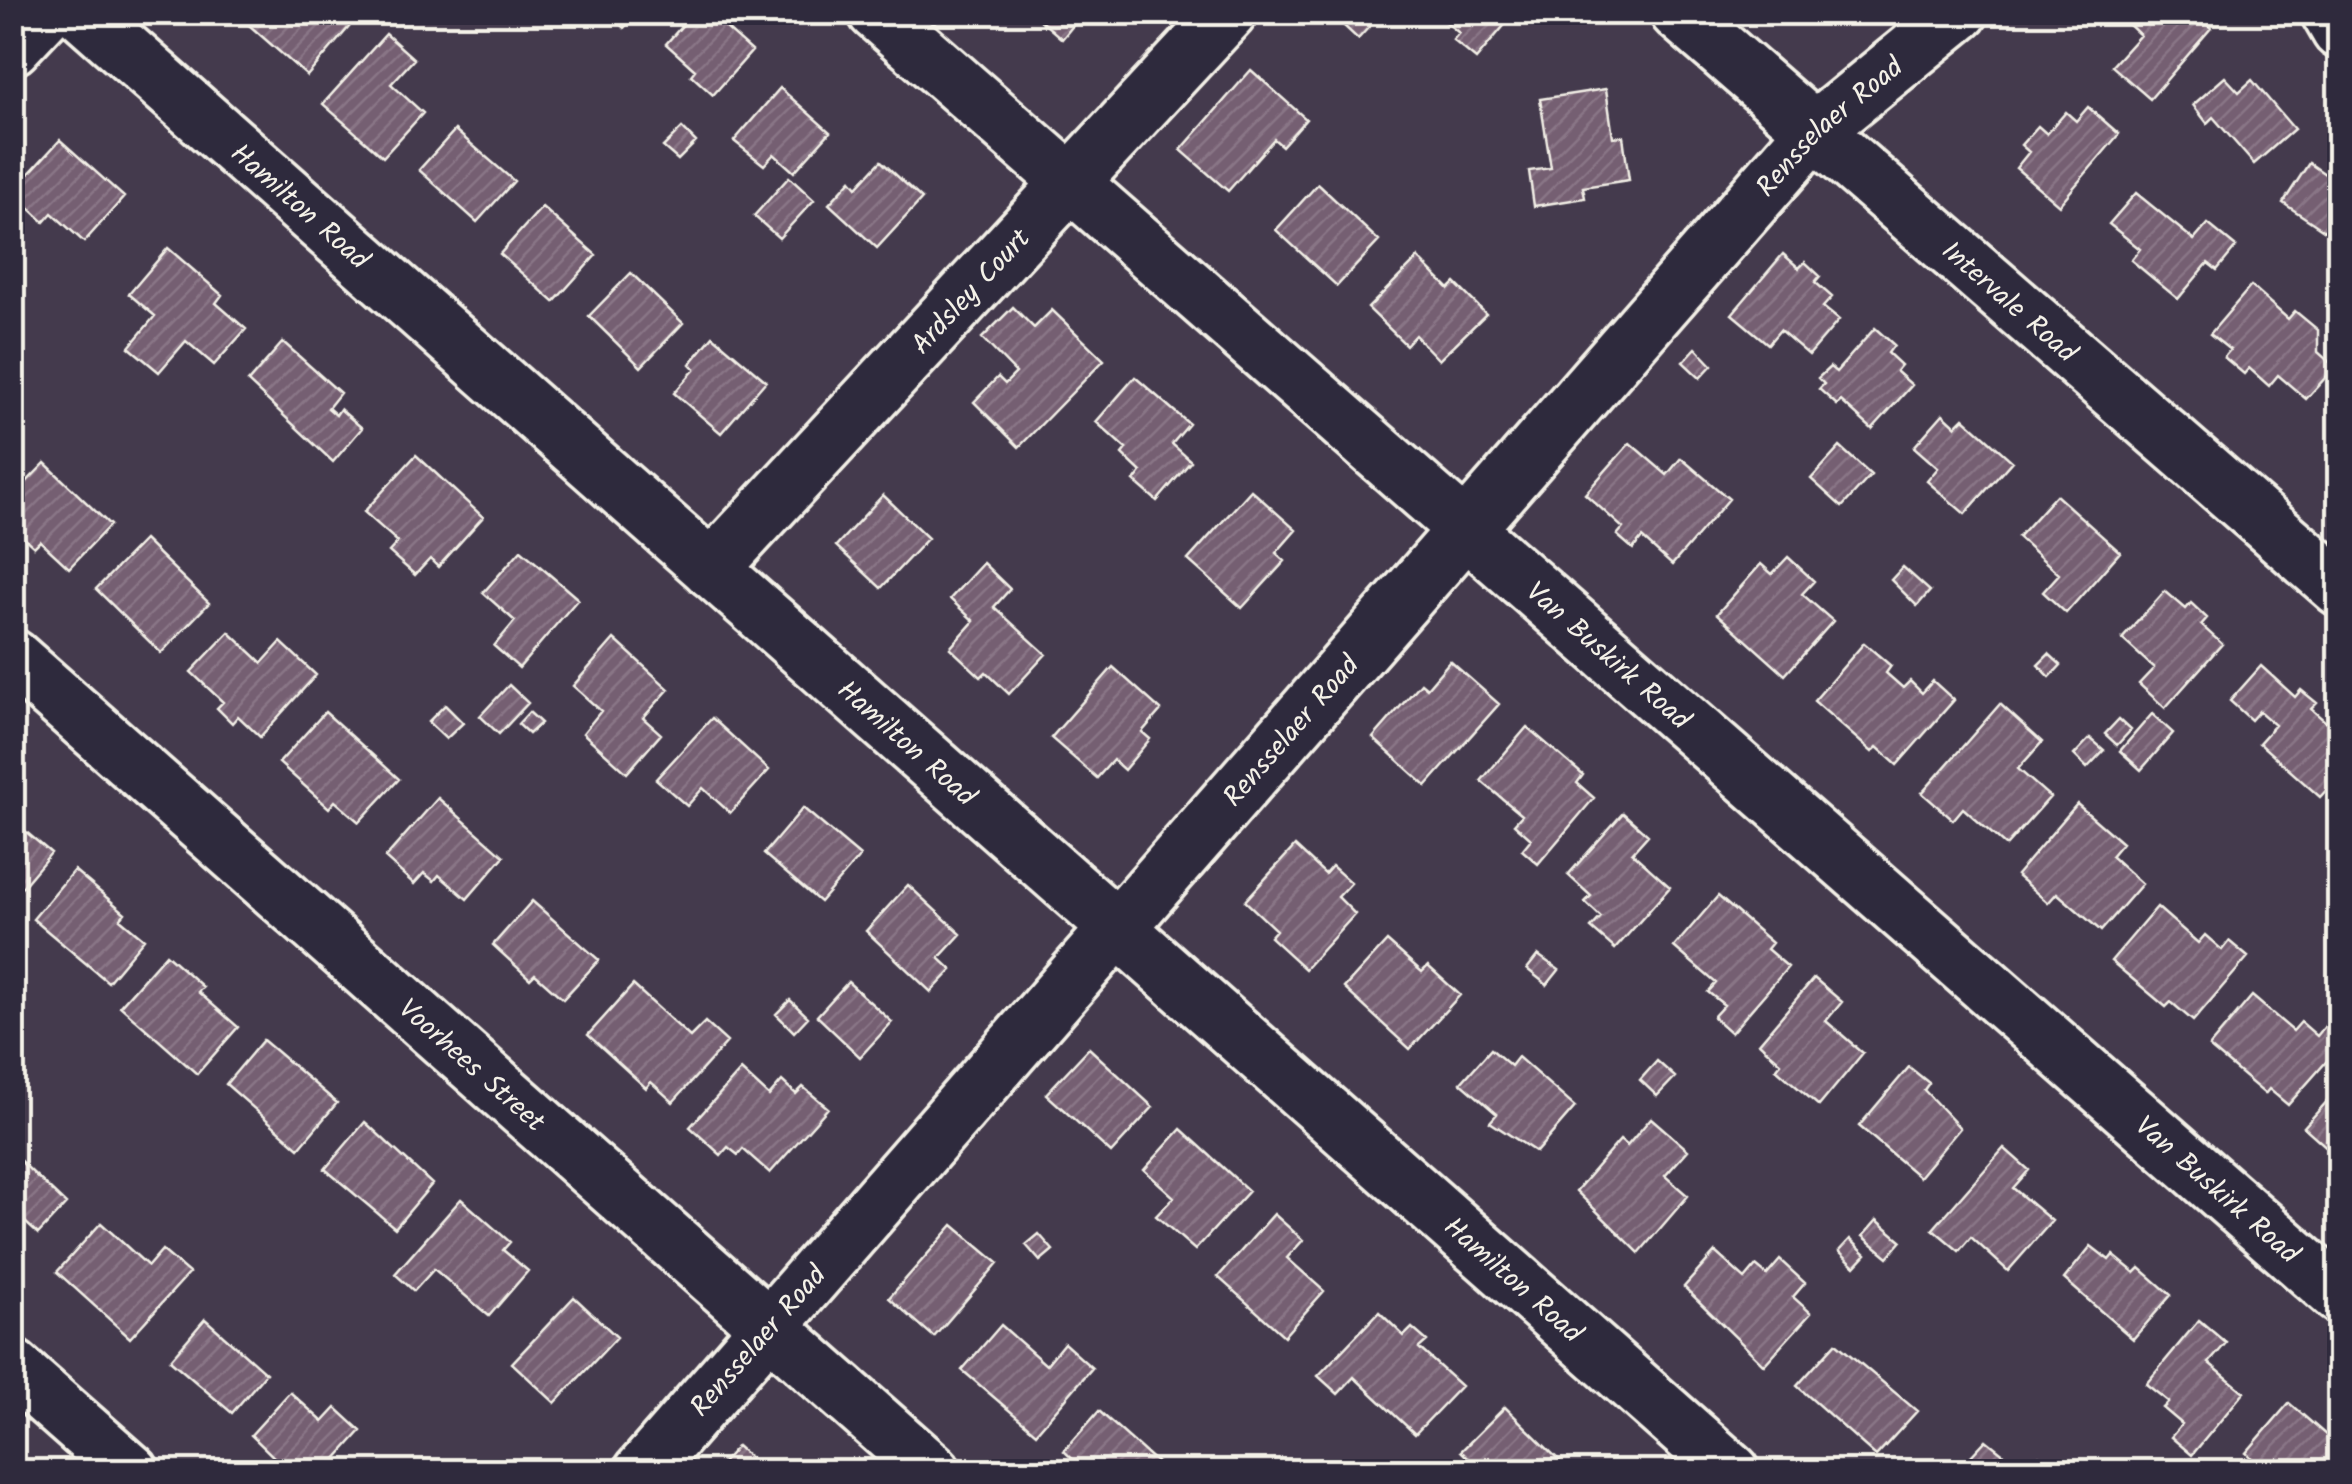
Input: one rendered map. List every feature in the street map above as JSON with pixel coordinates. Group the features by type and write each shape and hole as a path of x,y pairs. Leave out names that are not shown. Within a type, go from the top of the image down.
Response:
{"street":[{"path":"12,48 45,12"},
{"name":"Hamilton Road","path":"82,12 1732,1472"},
{"name":"Van Buskirk Road","path":"876,12 2340,1296"},
{"name":"Ardsley Court","path":"712,570 1229,12"},
{"name":"Intervale Road","path":"1678,12 2340,588"},
{"name":"Rensselaer Road","path":"642,1472 1814,131 1960,12"},
{"path":"2329,12 2340,31"},
{"name":"Voorhees Street","path":"12,657 933,1472"},
{"path":"12,1367 131,1472"}],"building":[{"path":"260,12 332,12 349,27 307,76 249,25"},
{"path":"607,12 637,12 624,28"},
{"path":"694,12 708,12 752,51 713,95 691,75 695,70 666,44"},
{"path":"1031,12 1084,12 1062,39"},
{"path":"1329,12 1376,12 1379,16 1358,39"},
{"path":"1434,12 1513,15 1476,59 1453,40 1459,33"},
{"path":"2130,12 2194,12 2211,28 2150,99 2112,66 2140,35 2124,20"},
{"path":"386,34 414,59 391,84 423,113 383,157 323,104"},
{"path":"1251,70 1306,119 1282,146 1274,139 1228,191 1181,150"},
{"path":"2225,77 2239,92 2252,80 2294,129 2254,164 2213,117 2207,123 2193,105"},
{"path":"780,88 830,132 794,172 774,154 764,165 734,141"},
{"path":"1606,89 1613,137 1623,136 1629,180 1583,187 1585,198 1534,206 1529,171 1551,168 1540,99"},
{"path":"2088,107 2119,134 2059,205 2016,168 2029,152 2021,145 2038,126 2047,134 2066,112 2076,121"},
{"path":"682,128 696,142 678,160 663,147"},
{"path":"455,130 514,181 477,222 419,170"},
{"path":"60,140 124,197 84,242 52,213 44,222 12,192"},
{"path":"881,161 922,199 877,248 829,204 851,180 857,187"},
{"path":"2309,163 2325,174 2331,165 2340,171 2340,241 2283,203"},
{"path":"789,177 814,200 779,238 754,216"},
{"path":"1318,184 1379,241 1337,286 1276,230"},
{"path":"2136,193 2194,240 2208,224 2236,247 2217,270 2208,263 2178,299 2131,260 2140,249 2109,224"},
{"path":"542,207 596,255 554,302 500,254"},
{"path":"168,248 222,295 216,303 246,329 214,365 186,341 159,372 129,347 155,316 129,294"},
{"path":"1783,254 1799,268 1805,262 1820,276 1815,282 1832,297 1823,307 1839,320 1809,355 1780,330 1768,344 1732,314"},
{"path":"1418,258 1449,289 1455,283 1486,314 1439,360 1415,335 1406,345 1368,308"},
{"path":"631,273 683,323 641,367 589,316"},
{"path":"2251,286 2288,319 2295,311 2318,330 2318,352 2335,367 2306,399 2278,375 2269,386 2249,368 2244,374 2224,357 2230,350 2210,334"},
{"path":"1013,307 1034,328 1052,310 1104,360 1019,447 974,402 998,377 1005,384 1016,373 982,338"},
{"path":"1875,328 1894,345 1888,353 1901,365 1896,371 1912,385 1872,429 1841,401 1837,405 1819,389 1824,384 1818,378 1830,367 1836,372"},
{"path":"713,336 766,381 721,433 674,393 695,369 690,364"},
{"path":"283,342 340,393 328,408 336,415 340,409 362,428 333,462 248,382"},
{"path":"1696,348 1712,365 1700,378 1683,362"},
{"path":"1135,377 1189,424 1172,444 1191,461 1157,501 1134,481 1141,472 1122,454 1126,449 1096,422"},
{"path":"1943,414 1956,426 1964,418 2012,461 1965,514 1927,481 1938,468 1914,447"},
{"path":"1630,443 1667,475 1681,458 1729,499 1672,565 1642,538 1633,549 1617,535 1623,528 1585,494"},
{"path":"1840,447 1871,475 1842,507 1811,479"},
{"path":"416,455 483,517 438,567 430,559 415,575 389,552 398,542 364,512"},
{"path":"45,463 110,525 69,568 40,541 34,547 12,527 12,497"},
{"path":"1251,490 1296,530 1276,553 1285,561 1242,608 1188,560"},
{"path":"883,495 928,538 881,588 836,546"},
{"path":"2056,495 2120,552 2066,613 2043,592 2059,574 2018,537"},
{"path":"144,540 209,603 161,653 96,589"},
{"path":"521,550 578,599 519,668 494,646 515,621 483,593"},
{"path":"1788,557 1814,581 1802,594 1833,621 1785,675 1717,614 1761,564 1772,574"},
{"path":"983,563 1010,589 994,607 1046,654 1009,694 986,672 981,677 950,648 974,621 950,599"},
{"path":"1903,567 1930,591 1917,606 1891,580"},
{"path":"2165,591 2186,609 2191,603 2207,618 2201,625 2222,644 2165,708 2139,684 2154,668 2122,639"},
{"path":"229,632 262,663 281,642 316,675 260,737 238,716 232,723 217,708 223,702 191,672"},
{"path":"614,639 669,689 643,718 661,734 627,773 583,733 601,711 573,686"},
{"path":"1864,643 1891,666 1886,673 1903,688 1910,681 1922,693 1933,681 1954,700 1897,765 1877,747 1872,752 1814,701"},
{"path":"2049,654 2061,665 2050,677 2038,665"},
{"path":"1450,661 1499,704 1426,786 1373,738 1421,683 1427,688"},
{"path":"2261,666 2295,697 2301,690 2317,703 2311,709 2340,734 2340,775 2320,797 2259,743 2275,725 2259,711 2251,720 2230,701"},
{"path":"1113,667 1161,710 1142,732 1150,739 1124,770 1113,760 1097,778 1051,738"},
{"path":"509,685 528,703 499,734 480,716"},
{"path":"2000,704 2042,742 2018,769 2050,797 2006,846 1963,808 1953,820 1922,793"},
{"path":"445,705 463,723 446,739 428,722"},
{"path":"325,712 399,779 359,822 335,801 329,808 279,763"},
{"path":"529,712 541,723 529,734 518,724"},
{"path":"2152,714 2173,733 2141,770 2120,751"},
{"path":"712,718 769,770 730,813 703,788 687,806 656,779"},
{"path":"2119,719 2131,730 2117,745 2105,734"},
{"path":"1527,727 1583,775 1577,783 1594,798 1538,864 1522,850 1531,839 1514,824 1522,815 1481,781"},
{"path":"2090,738 2104,750 2087,768 2074,755"},
{"path":"438,798 504,856 467,899 439,875 434,881 424,873 414,884 385,858"},
{"path":"2077,804 2122,843 2111,856 2142,884 2101,931 2057,893 2048,903 2016,875"},
{"path":"803,808 860,856 820,902 764,854"},
{"path":"1623,813 1648,835 1632,853 1670,887 1615,949 1591,928 1601,917 1585,902 1591,896 1568,875"},
{"path":"12,820 51,853 12,899"},
{"path":"1295,846 1325,874 1332,866 1351,883 1338,897 1355,914 1305,969 1270,937 1276,930 1245,901"},
{"path":"74,870 125,913 120,919 144,939 108,982 33,919"},
{"path":"908,885 961,934 939,958 952,970 931,992 866,931"},
{"path":"1718,896 1772,943 1767,949 1788,967 1731,1033 1713,1017 1724,1005 1708,992 1716,983 1674,947"},
{"path":"532,901 599,960 563,999 535,974 530,979 493,945"},
{"path":"2157,907 2198,943 2205,935 2222,950 2229,941 2248,957 2193,1021 2171,1002 2166,1007 2111,961"},
{"path":"1387,941 1422,972 1428,966 1460,995 1410,1049 1344,988"},
{"path":"166,954 203,987 198,992 238,1027 197,1074 120,1006"},
{"path":"1538,955 1559,970 1547,985 1527,969"},
{"path":"1814,978 1842,1002 1826,1021 1863,1053 1819,1106 1776,1069 1781,1063 1759,1043"},
{"path":"848,982 892,1022 860,1057 817,1016"},
{"path":"633,985 690,1037 705,1022 727,1042 673,1102 651,1082 646,1088 588,1035"},
{"path":"2252,996 2293,1031 2301,1022 2317,1036 2326,1025 2340,1036 2340,1046 2288,1105 2269,1089 2265,1094 2209,1047"},
{"path":"790,1000 808,1017 794,1032 776,1014"},
{"path":"263,1040 337,1103 299,1148 226,1084"},
{"path":"1089,1048 1153,1107 1111,1153 1046,1094"},
{"path":"1491,1049 1511,1066 1518,1057 1575,1107 1536,1152 1490,1122 1497,1114 1461,1083"},
{"path":"1657,1061 1675,1077 1657,1096 1640,1080"},
{"path":"1909,1067 1929,1083 1924,1090 1960,1128 1919,1177 1859,1126"},
{"path":"741,1070 769,1096 782,1081 796,1094 803,1087 828,1108 770,1173 743,1149 738,1155 728,1147 721,1155 690,1127"},
{"path":"2340,1087 2340,1159 2304,1127"},
{"path":"1651,1118 1688,1150 1665,1176 1688,1196 1639,1253 1576,1191 1620,1140 1627,1146"},
{"path":"365,1122 432,1184 395,1228 325,1169"},
{"path":"1181,1129 1249,1191 1195,1250 1156,1216 1174,1197 1144,1170"},
{"path":"2004,1148 2029,1170 2013,1188 2052,1221 2008,1271 1971,1237 1959,1251 1933,1229"},
{"path":"12,1153 66,1204 38,1234 12,1210"},
{"path":"461,1199 510,1242 503,1250 528,1271 489,1316 434,1269 414,1291 395,1274"},
{"path":"1274,1214 1303,1240 1287,1258 1324,1291 1284,1336 1218,1277"},
{"path":"1877,1220 1902,1241 1888,1257 1863,1236"},
{"path":"101,1223 148,1266 162,1250 189,1273 130,1338 57,1272"},
{"path":"953,1225 998,1263 934,1337 889,1298"},
{"path":"1039,1234 1053,1250 1040,1261 1026,1245"},
{"path":"1850,1239 1866,1254 1855,1266 1839,1251"},
{"path":"2091,1246 2109,1260 2113,1255 2135,1273 2140,1268 2171,1295 2133,1339 2064,1279"},
{"path":"1715,1252 1745,1279 1756,1266 1767,1275 1780,1260 1805,1283 1793,1297 1811,1313 1764,1365 1684,1287"},
{"path":"574,1297 617,1337 555,1403 512,1363"},
{"path":"1379,1312 1404,1336 1412,1328 1427,1341 1419,1348 1461,1386 1415,1434 1354,1377 1338,1394 1318,1376"},
{"path":"205,1319 266,1373 232,1413 170,1360"},
{"path":"2199,1320 2226,1343 2209,1363 2244,1392 2192,1455 2171,1437 2182,1424 2163,1408 2169,1402 2146,1384"},
{"path":"1001,1325 1046,1365 1064,1343 1092,1368 1036,1433 962,1370"},
{"path":"1836,1343 1917,1411 1876,1456 1797,1386"},
{"path":"290,1392 323,1422 336,1408 361,1431 324,1472 274,1472 271,1469 278,1461 251,1435"},
{"path":"2289,1403 2327,1436 2333,1430 2340,1436 2340,1472 2267,1472 2246,1453"},
{"path":"1505,1407 1566,1467 1562,1472 1482,1472 1461,1451"},
{"path":"1099,1411 1167,1472 1086,1472 1064,1451"},
{"path":"1986,1440 2025,1471 2039,1456 2055,1472 1956,1472"},
{"path":"737,1446 766,1472 714,1472"}]}
